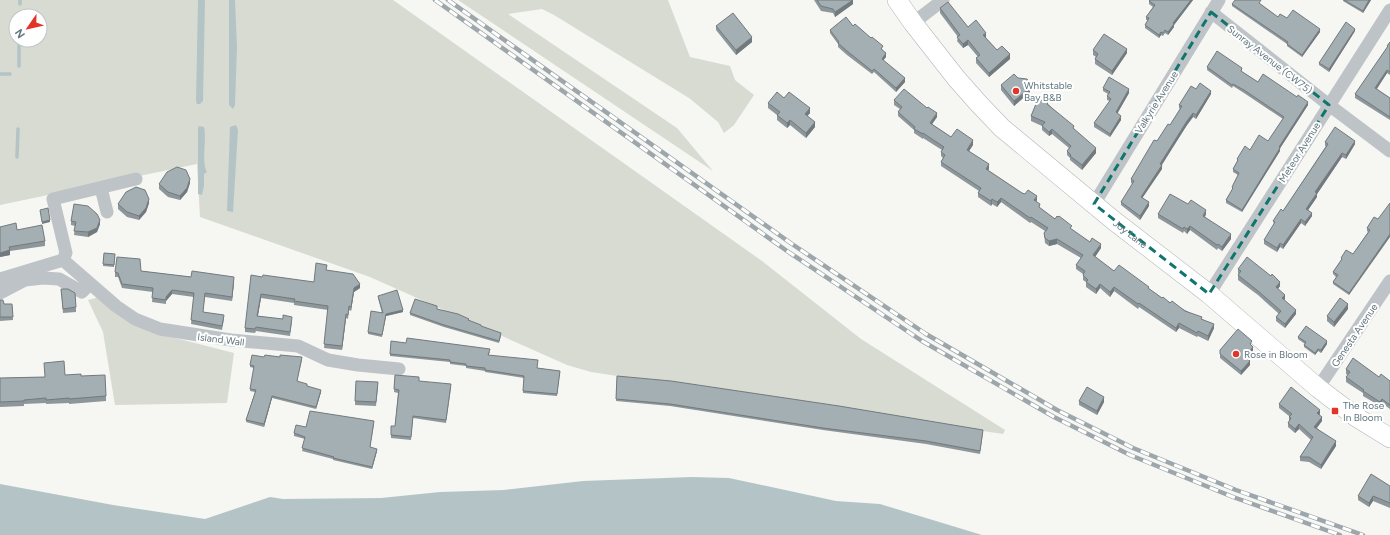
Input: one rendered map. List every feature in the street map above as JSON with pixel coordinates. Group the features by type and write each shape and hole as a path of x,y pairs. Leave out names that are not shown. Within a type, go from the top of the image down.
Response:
{"street":[{"name":"Joy Lane","path":"897,0 956,78 1002,128 1094,204 1209,294 1318,388 1356,417 1390,438"},
{"path":"913,22 943,0"},
{"name":"Valkyrie Avenue","path":"1094,204 1219,0"},
{"name":"Meteor Avenue","path":"1209,294 1390,10"},
{"name":"Sunray Avenue (CW75)","path":"1211,12 1390,151"},
{"path":"0,279 63,260 66,253 53,199 136,179"},
{"path":"101,188 107,212"},
{"name":"Island Wall","path":"63,260 125,313 146,324 160,329 207,337 298,346 328,360 399,369"},
{"path":"0,292 25,280 43,278 59,279 82,292 90,284"},
{"name":"Genesta Avenue","path":"1318,388 1390,282"}],"highlighted area":[{"path":"1211,12 1329,105 1209,294 1094,204"}],"shaded area":[{"path":"0,0 393,0 762,261 861,339 1005,430 1003,434 591,372 567,365 370,277 200,217 197,164 0,205"},
{"path":"198,0 205,0 203,101 200,104 197,104 196,101"},
{"path":"229,0 235,0 237,47 235,105 233,109 229,105"},
{"path":"458,0 668,0 690,57 730,66 735,80 754,95 734,125 724,133 718,122 689,98 554,15 542,9 508,14 677,128 713,171"},
{"path":"236,125 238,130 233,212 227,211 230,127"},
{"path":"199,126 204,127 205,132 204,163 207,172 204,174 202,195 198,194"},
{"path":"99,297 124,317 148,331 234,353 227,403 115,405 103,332 88,300"},
{"path":"692,477 729,478 836,501 880,504 982,535 0,535 0,484 113,505 205,519 270,497 283,499 381,498 440,492 504,490 583,481"}],"building":[{"path":"817,0 853,0 835,12 833,9 821,6"},
{"path":"1191,0 1168,32 1165,30 1159,35 1145,25 1149,18 1146,17 1155,5 1149,1"},
{"path":"1235,0 1261,0 1259,3 1278,17 1280,14 1287,18 1293,10 1320,29 1302,55 1287,44 1288,42 1232,4"},
{"path":"1344,0 1369,0 1363,11"},
{"path":"948,2 968,27 976,20 986,33 983,35 997,50 1002,46 1010,54 989,73 976,58 980,55 968,40 963,44 957,37 960,35 940,8"},
{"path":"733,13 752,37 736,50 716,26"},
{"path":"846,17 853,26 855,24 883,46 881,49 886,53 882,59 905,78 896,88 874,69 872,71 838,43 839,42 830,30"},
{"path":"1346,22 1355,29 1329,69 1319,63"},
{"path":"1104,34 1127,49 1112,71 1095,59 1098,54 1093,50"},
{"path":"1390,42 1390,72 1387,70 1375,88 1390,98 1390,117 1355,94"},
{"path":"1217,51 1242,68 1241,71 1258,82 1263,74 1297,97 1298,95 1308,102 1279,147 1280,148 1242,210 1226,200 1239,173 1233,169 1238,160 1237,159 1245,146 1250,150 1259,135 1268,141 1284,117 1244,90 1233,84 1232,85 1207,67"},
{"name":"Whitstable Bay B&B","path":"1014,74 1018,78 1027,79 1030,83 1030,88 1014,101 1001,85"},
{"path":"1109,77 1129,89 1116,112 1121,116 1110,134 1094,123 1111,99 1107,96 1110,92 1103,88"},
{"path":"1200,83 1211,91 1196,115 1193,113 1187,121 1160,164 1162,165 1141,197 1149,202 1140,216 1121,202 1134,181 1131,179 1154,140 1157,141 1168,124 1170,125 1182,106 1179,105 1191,86 1196,89"},
{"path":"904,89 927,108 928,107 937,113 930,123 951,137 957,129 973,140 967,150 989,164 986,169 1022,193 1025,194 1028,190 1037,196 1034,200 1040,204 1039,207 1055,219 1059,216 1072,226 1070,228 1090,242 1092,238 1101,244 1093,255 1114,271 1119,265 1170,303 1172,301 1185,311 1202,317 1201,319 1214,324 1208,336 1198,331 1197,333 1179,323 1176,328 1114,287 1110,292 1100,284 1096,289 1086,282 1088,280 1083,275 1085,271 1076,265 1083,255 1057,239 1049,241 1045,238 1044,233 1048,228 1031,217 1030,218 1001,198 997,202 992,199 991,201 978,193 981,188 941,162 945,155 941,152 944,147 923,133 914,129 915,127 898,112 902,107 894,100"},
{"path":"777,92 784,98 789,92 810,108 805,114 815,122 806,133 790,120 787,123 777,115 780,112 768,103"},
{"path":"1038,99 1048,103 1047,104 1074,126 1073,128 1096,148 1082,165 1070,156 1071,155 1067,151 1071,146 1052,129 1049,132 1042,126 1045,122 1031,116"},
{"path":"1335,127 1355,141 1346,155 1342,153 1315,192 1317,193 1306,209 1312,213 1305,222 1301,219 1283,245 1280,243 1277,248 1264,240 1275,222 1273,221 1281,209 1283,211 1328,144 1325,142"},
{"path":"177,167 186,170 190,179 187,188 180,196 168,192 159,184 167,172"},
{"path":"136,187 145,190 149,199 146,208 139,216 127,212 118,204 126,192"},
{"path":"1170,194 1188,204 1191,200 1206,210 1203,216 1231,234 1222,247 1190,226 1187,229 1184,227 1183,229 1158,214"},
{"path":"1390,203 1390,234 1349,293 1333,282 1338,275 1333,272 1346,250 1353,254 1370,230 1367,228 1374,217 1378,219"},
{"path":"74,204 88,206 97,214 100,220 97,228 88,232 74,231 76,222 71,221"},
{"path":"48,208 50,220 42,222 40,210"},
{"path":"16,223 17,230 42,225 45,241 9,247 10,250 0,253 0,227"},
{"path":"104,253 115,254 114,265 103,264"},
{"path":"117,257 140,259 141,271 191,277 192,271 234,277 232,297 205,293 203,312 224,315 222,326 191,320 194,293 172,290 166,297 166,300 152,298 153,288 122,284 118,273 115,272"},
{"path":"1247,257 1271,276 1272,274 1280,282 1276,287 1285,295 1282,298 1296,310 1285,324 1276,317 1281,311 1238,275 1241,271 1238,269"},
{"path":"316,263 327,265 326,270 353,274 360,284 354,288 351,307 349,306 348,315 346,314 342,346 324,344 328,306 294,301 295,299 261,294 257,316 283,319 283,315 292,317 290,332 256,327 255,329 245,328 251,275 262,277 263,275 314,282"},
{"path":"61,289 68,289 75,293 76,307 63,309"},
{"path":"397,290 403,310 386,314 382,335 368,332 371,311 383,313 378,296"},
{"path":"1340,298 1348,304 1334,322 1327,316"},
{"path":"415,299 437,306 437,309 458,314 481,326 501,333 499,341 444,325 410,313"},
{"path":"0,300 3,300 4,304 12,304 13,317 0,317"},
{"path":"1306,326 1327,341 1321,350 1318,349 1315,353 1304,345 1306,342 1298,337"},
{"name":"Rose in Bloom","path":"1238,329 1252,341 1250,344 1253,347 1245,357 1250,361 1241,371 1220,354 1220,350"},
{"path":"407,338 490,349 488,355 538,360 537,368 560,371 557,394 523,391 524,376 485,370 485,368 466,366 466,364 450,362 450,360 390,354 391,341 406,343"},
{"path":"252,355 264,357 265,355 280,357 280,355 302,357 297,381 321,390 316,407 272,396 264,424 246,420 256,390 250,389 254,366 250,365"},
{"path":"1353,358 1379,377 1381,374 1390,381 1390,405 1382,399 1380,402 1363,391 1364,390 1346,377 1350,372 1346,369"},
{"path":"64,361 65,375 105,375 106,396 46,400 46,398 0,402 0,378 45,377 44,363"},
{"path":"395,375 419,377 419,381 451,384 446,420 413,416 411,437 391,435 391,426 395,426 399,390 394,389"},
{"path":"617,376 671,381 839,406 983,430 980,451 926,441 823,428 670,404 616,399"},
{"path":"356,381 378,382 376,402 355,401"},
{"path":"1087,387 1104,397 1097,411 1079,401"},
{"path":"1291,387 1320,410 1317,413 1322,417 1314,427 1336,441 1321,465 1309,457 1300,457 1313,437 1299,424 1295,429 1288,423 1291,418 1289,417 1292,414 1279,404"},
{"path":"310,411 374,421 370,447 377,449 372,467 333,458 334,457 302,448 305,437 294,433 296,425 306,427"},
{"path":"1371,474 1390,486 1390,503 1373,496 1369,503 1358,496"}],"waterway":[{"path":"19,48 19,66"},
{"path":"0,74 10,74"},
{"path":"17,157 18,129"}],"railway":[{"path":"435,0 787,251 922,341 1054,417 1130,455 1233,497 1340,535"},
{"path":"448,0 792,244 926,334 1057,410 1133,448 1236,490 1363,535"}],"place":[{"name":"Whitstable Bay B&B","path":"1016,91"},
{"name":"Rose in Bloom","path":"1236,354"},
{"name":"The Rose In Bloom","path":"1335,411"}]}
